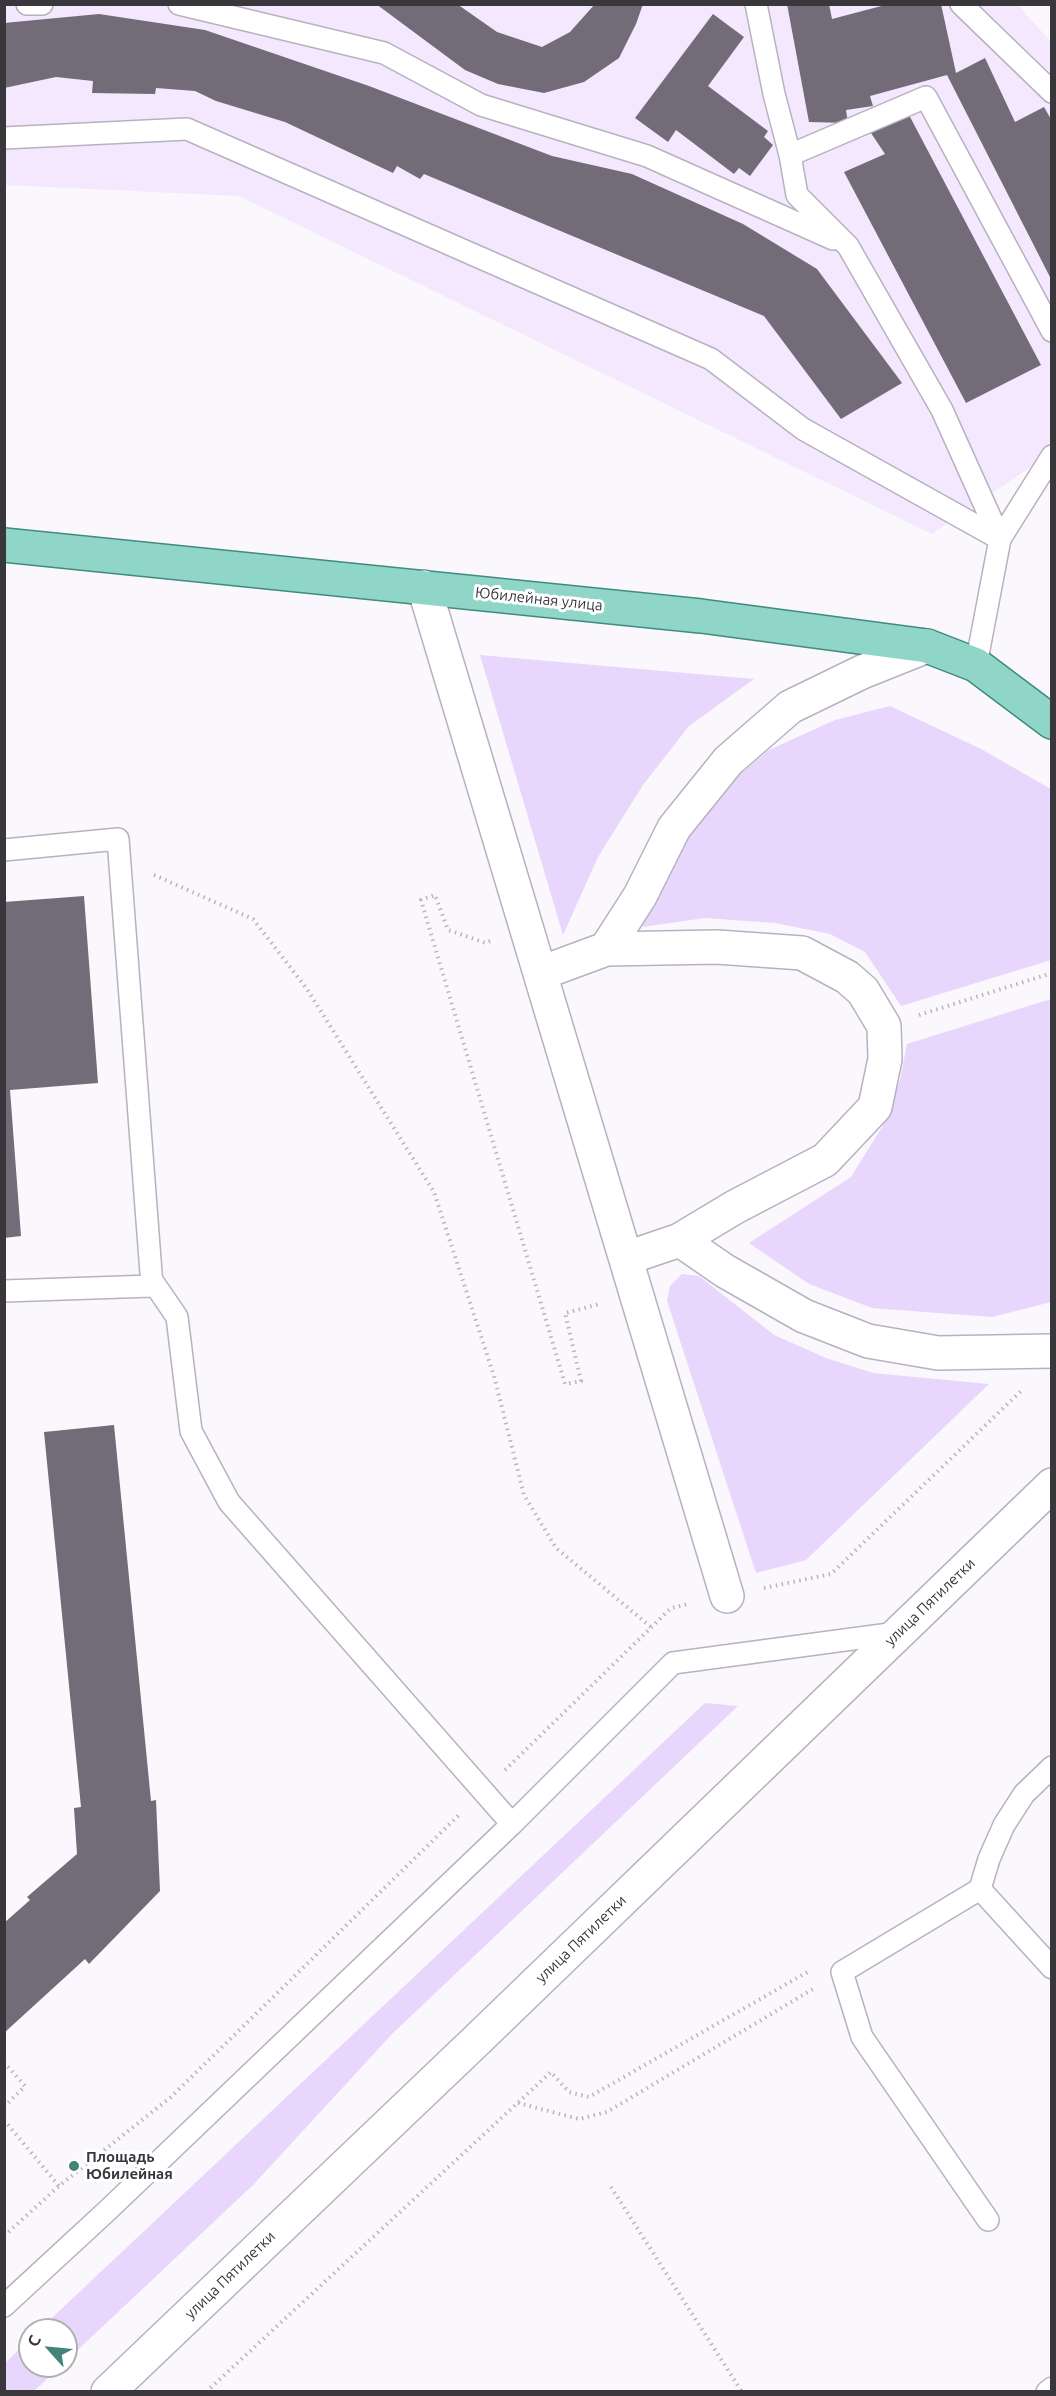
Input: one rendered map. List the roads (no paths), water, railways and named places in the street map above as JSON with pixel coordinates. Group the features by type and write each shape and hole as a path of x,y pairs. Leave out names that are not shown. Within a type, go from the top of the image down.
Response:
{"main road":[{"name":"Юбилейная улица","path":"4,545 701,616 927,646 976,665 1052,722"}],"street":[{"path":"424,587 727,1596"},
{"path":"606,950 640,896 674,828 728,761 790,707 862,672 927,646"},
{"path":"541,973 606,950 717,948 802,952 848,977 863,991 884,1026 885,1059 875,1107 825,1160 735,1207 680,1240 627,1258"},
{"path":"680,1240 725,1271 804,1316 868,1341 938,1353 1052,1351"},
{"name":"улица Пятилетки","path":"108,2391 477,2040 1052,1485"}],"lane":[{"path":"27,4 42,4"},
{"path":"179,4 384,52 481,105 647,156 848,246"},
{"path":"756,4 797,195 848,246 942,410 1000,539"},
{"path":"961,4 1052,92"},
{"path":"790,155 926,97 1052,331"},
{"path":"4,138 187,129 711,359 803,429 1000,539"},
{"path":"976,665 1000,539 1052,456"},
{"path":"4,850 118,839 152,1286 4,1291"},
{"path":"151,1279 177,1317 191,1431 229,1502 512,1824"},
{"path":"4,2306 117,2202 512,1824 673,1663 897,1633"},
{"path":"988,2220 862,2037 842,1972 980,1889 989,1858 1004,1825 1024,1794 1052,1767"},
{"path":"980,1889 1052,1968"},
{"path":"1047,2391 1052,2388"}],"place":[{"name":"Площадь Юбилейная","path":"74,2166"}]}
